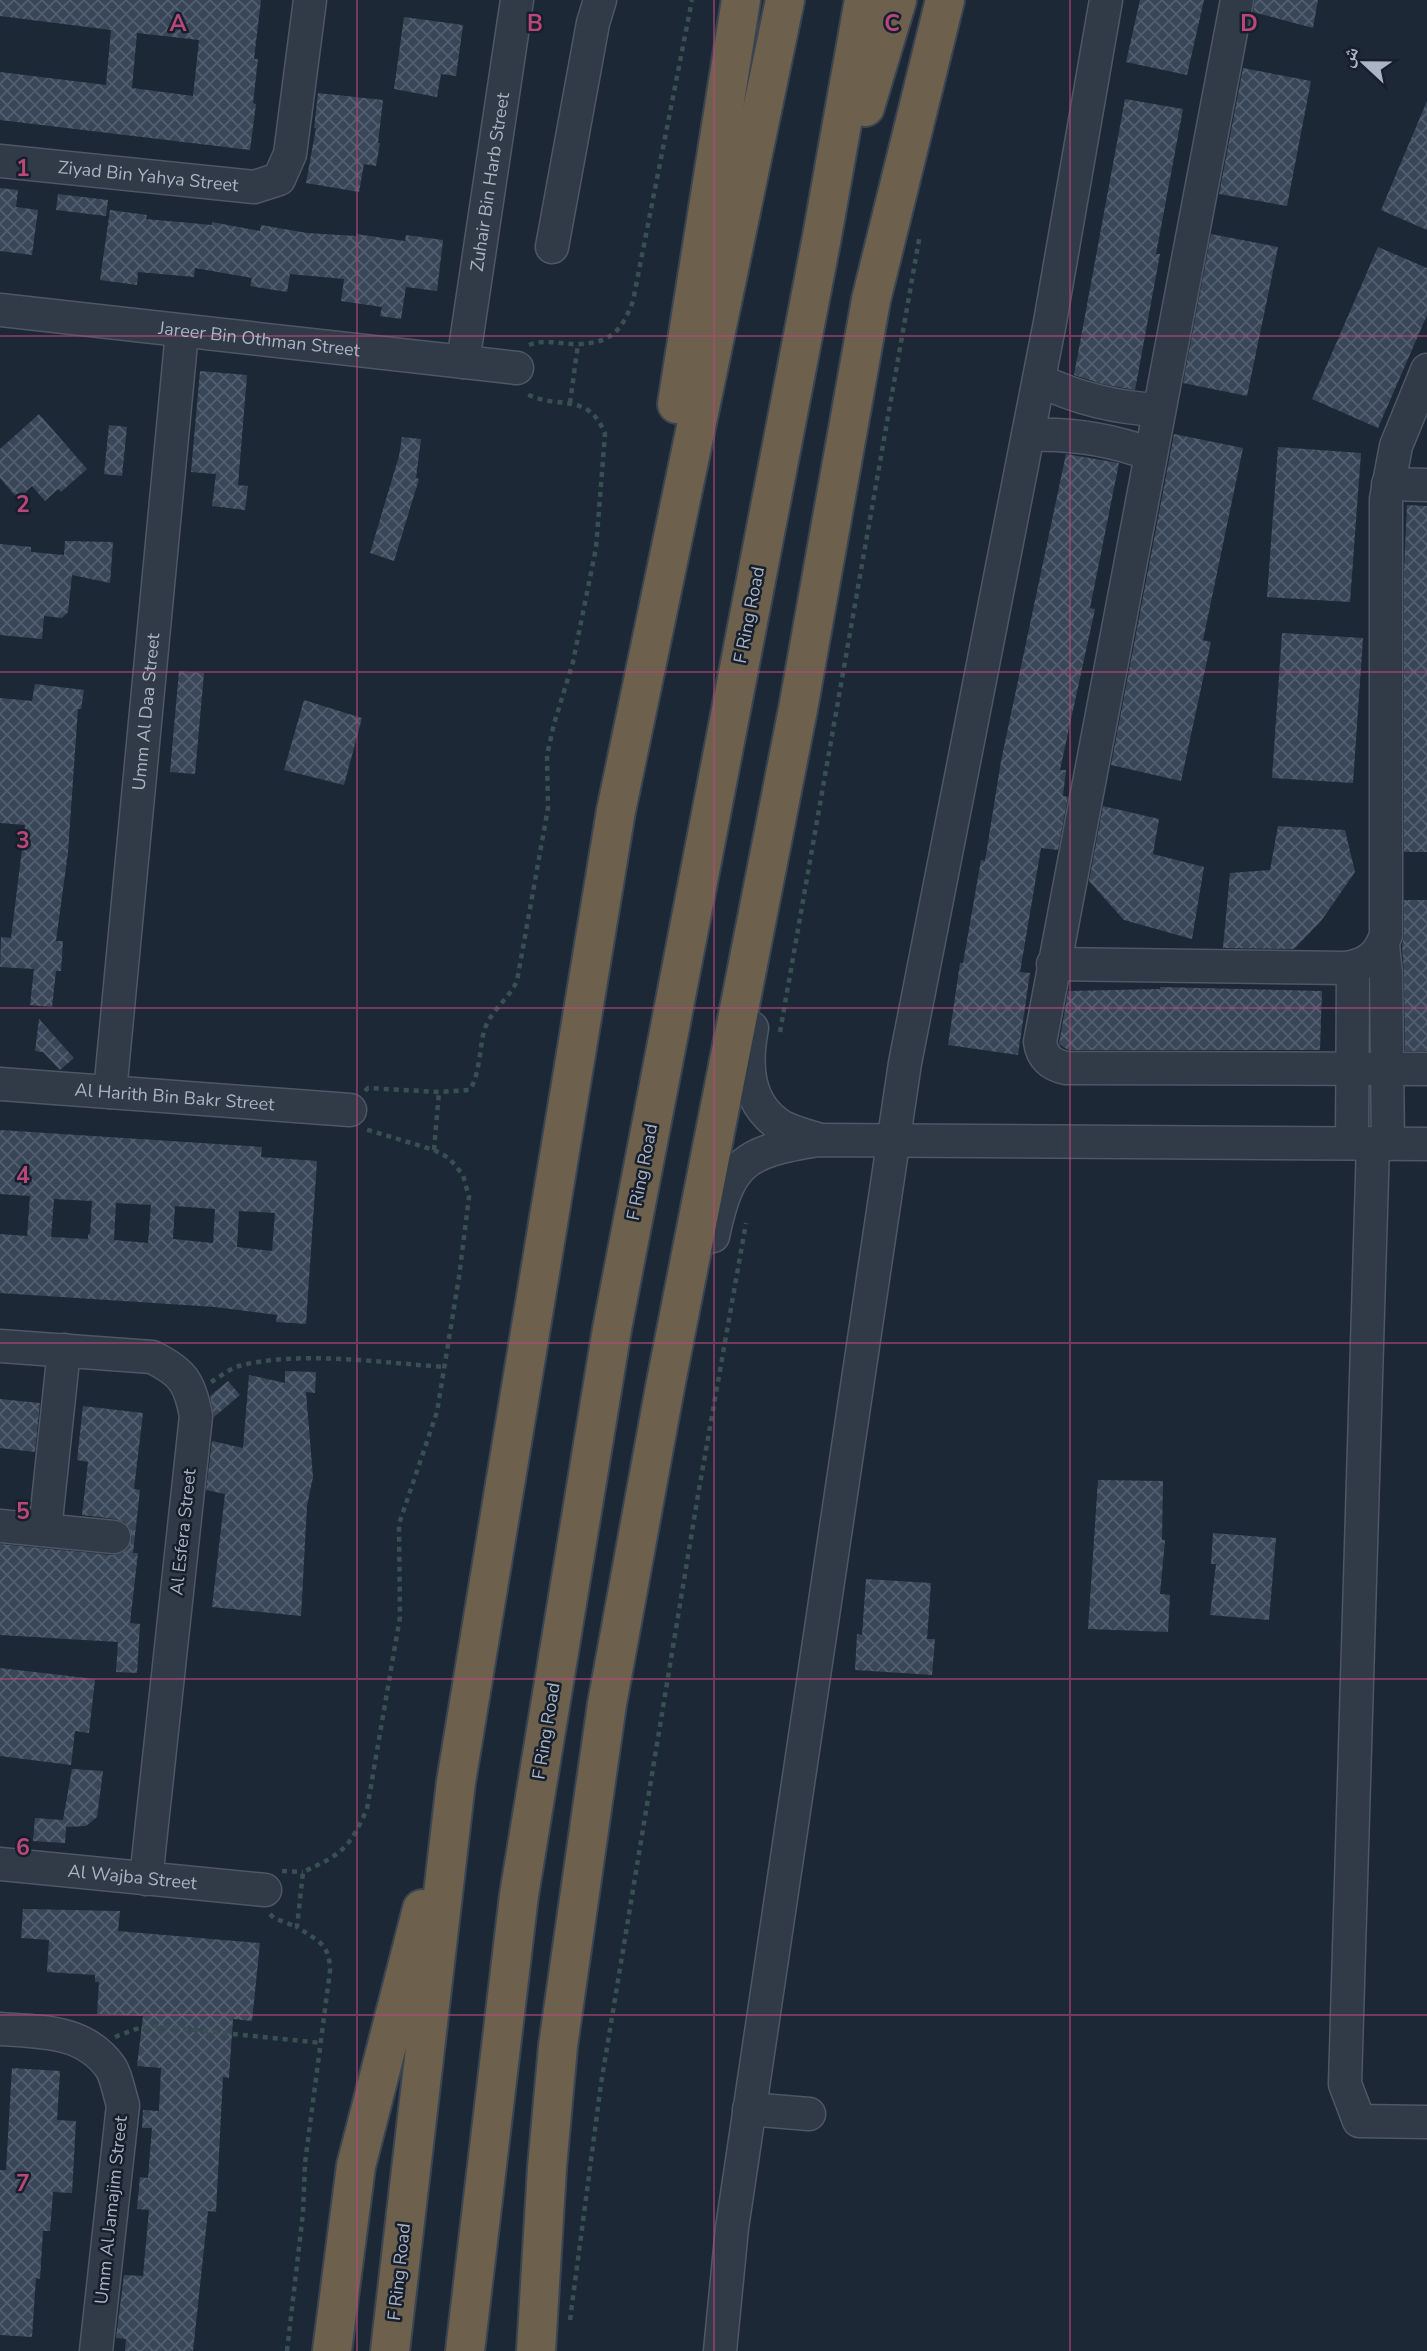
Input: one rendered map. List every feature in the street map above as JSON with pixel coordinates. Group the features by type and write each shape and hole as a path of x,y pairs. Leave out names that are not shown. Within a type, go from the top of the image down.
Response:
{"highway":[{"path":"616,811 741,0"},
{"name":"F Ring Road","path":"390,2351 456,1782 616,811 785,0"},
{"name":"F Ring Road","path":"465,2351 519,1895 612,1329 821,242 864,0"},
{"path":"821,242 880,62 897,0"},
{"path":"536,2351 547,2168 558,2046 607,1704 666,1382 778,803 799,709 871,300 945,0"},
{"path":"332,2351 355,2166 456,1782"},
{"path":"486,2351 488,2154"}],"street":[{"name":"Ziyad Bin Yahya Street","path":"0,161 254,187 279,179 290,154 310,0"},
{"name":"Zuhair Bin Harb Street","path":"463,362 517,0"},
{"path":"552,247 593,23 600,0"},
{"path":"720,2351 732,2228 892,1140 1028,435 1106,0"},
{"path":"1237,0 1040,1042 1045,1057 1058,1066 1427,1069"},
{"name":"Jareer Bin Othman Street","path":"0,310 517,368"},
{"name":"Umm Al Daa Street","path":"110,1092 182,332"},
{"path":"1054,964 1353,967 1371,959 1382,945 1386,934 1385,515 1388,484 1402,427 1427,370"},
{"path":"1038,380 1061,391 1109,405 1159,410"},
{"path":"1028,435 1078,435 1103,439 1150,454"},
{"path":"1388,484 1427,485"},
{"path":"778,803 785,837 784,872 749,1045 747,1068 757,1098 772,1118 789,1130 818,1140"},
{"path":"1382,945 1387,974 1386,1069 1371,1143 1345,2084 1359,2120 1427,2122"},
{"path":"1353,967 1352,1068 1371,1143"},
{"name":"Al Harith Bin Bakr Street","path":"0,1084 350,1110"},
{"path":"666,1382 692,1327 721,1198 727,1185 741,1167 758,1154 782,1146 818,1140 1427,1144"},
{"path":"0,1346 152,1357 172,1366 192,1392"},
{"path":"45,1530 64,1350"},
{"name":"Al Esfera Street","path":"146,1879 196,1416 192,1392"},
{"path":"0,1526 114,1537"},
{"name":"Al Wajba Street","path":"0,1864 265,1889"},
{"name":"Umm Al Jamajim Street","path":"0,2029 59,2033 91,2046 112,2069 123,2105 96,2351"},
{"path":"750,2109 809,2114"}],"path":[{"path":"287,2351 303,2213 305,2164 330,1971 330,1956 322,1943 297,1927 303,1872 341,1853 357,1832 367,1809 400,1617 399,1524 437,1412 468,1197 463,1175 449,1158 434,1150 368,1130 356,1124 350,1110 356,1098 368,1088 439,1092 469,1090 473,1086 488,1019 510,995 517,981 548,808 547,755 576,650 596,548 605,434 599,419 589,410 570,403 535,398 526,394 517,385 517,368 522,353 530,344 541,341 578,344 608,338 625,323 633,301 692,0"},
{"path":"570,403 578,344"},
{"path":"434,1150 439,1092"},
{"path":"192,1392 236,1367 266,1361 305,1359 445,1367"},
{"path":"91,2046 136,2029 156,2026 321,2043"}],"building":[{"path":"0,0 261,0 254,59 258,59 250,150 0,120 0,72 106,85 111,30 0,16","holes":["137,33 199,40 193,96 132,88"]},
{"path":"1140,0 1204,0 1187,75 1126,62"},
{"path":"1255,0 1318,0 1313,28 1253,12"},
{"path":"404,17 463,25 456,76 441,74 437,97 394,89"},
{"path":"1243,68 1311,81 1287,206 1219,194"},
{"path":"318,93 383,100 376,166 364,164 359,192 306,183 316,128"},
{"path":"1125,99 1183,109 1156,254 1160,254 1135,390 1074,375"},
{"path":"1427,101 1427,230 1381,210"},
{"path":"0,188 18,190 16,207 38,210 32,255 0,251"},
{"path":"58,194 108,200 106,216 56,210"},
{"path":"110,210 147,215 146,219 212,225 212,222 260,231 261,225 307,233 356,234 405,241 406,235 443,240 437,291 406,287 401,319 380,316 382,307 341,301 344,279 290,274 287,292 250,286 252,278 195,268 194,277 138,272 137,285 100,280"},
{"path":"1211,234 1278,247 1247,396 1183,383"},
{"path":"1378,247 1427,268 1427,315 1378,428 1312,399"},
{"path":"200,371 247,375 238,485 248,486 245,510 212,506 216,474 191,472"},
{"path":"39,414 87,469 61,492 58,489 45,501 32,486 18,499 0,478 0,449"},
{"path":"109,425 127,427 122,476 104,474"},
{"path":"1174,434 1243,448 1203,640 1211,642 1181,781 1111,765"},
{"path":"402,437 421,439 416,478 419,479 394,561 370,553 399,456"},
{"path":"1278,447 1361,453 1350,602 1267,597"},
{"path":"1066,454 1119,463 1090,608 1095,609 1060,770 1066,770 1063,796 1068,797 1058,850 1041,848 1020,972 1030,973 1018,1055 948,1045 960,963 963,963 981,860 985,861 1001,761"},
{"path":"1407,505 1427,506 1427,852 1404,852 1404,571"},
{"path":"65,541 113,542 110,583 72,575 68,612 62,618 44,616 42,639 0,635 0,544 31,547 31,552 64,555"},
{"path":"1282,633 1363,638 1353,783 1272,778"},
{"path":"179,671 204,673 195,774 170,772"},
{"path":"35,684 84,690 81,709 78,709 68,852 56,941 63,941 61,971 56,971 52,1007 30,1005 34,969 0,967 1,937 11,938 25,825 0,823 0,698 32,701"},
{"path":"304,700 362,718 344,785 284,770"},
{"path":"1103,806 1159,819 1153,854 1204,867 1192,939 1124,920 1089,881"},
{"path":"1278,826 1345,830 1355,872 1321,921 1294,949 1223,948 1230,873 1270,870"},
{"path":"1404,900 1427,900 1427,1051 1405,1051 1402,946"},
{"path":"1160,987 1322,991 1320,1050 1068,1050 1059,1044 1068,991"},
{"path":"39,1019 74,1058 60,1070 43,1052 35,1051"},
{"path":"0,1130 262,1147 261,1157 317,1161 306,1324 276,1322 277,1315 215,1307 0,1293 0,1234 27,1236 30,1196 0,1194","holes":["54,1199 92,1201 88,1239 51,1237","116,1203 151,1205 148,1243 114,1240","175,1206 215,1209 213,1243 173,1239","239,1211 275,1213 272,1251 237,1247"]},
{"path":"285,1371 316,1372 315,1393 306,1392 313,1477 307,1506 301,1616 212,1607 225,1494 206,1490 212,1441 243,1448 249,1375 285,1383"},
{"path":"228,1381 240,1395 214,1417 210,1396"},
{"path":"0,1399 40,1403 35,1452 0,1448"},
{"path":"83,1406 143,1413 134,1489 140,1490 133,1553 138,1553 130,1623 140,1624 137,1673 116,1672 118,1642 0,1635 0,1544 112,1555 122,1553 132,1539 130,1529 124,1522 82,1515 88,1462 77,1460"},
{"path":"1098,1480 1163,1481 1162,1540 1165,1540 1160,1594 1170,1595 1168,1632 1088,1629"},
{"path":"1213,1533 1276,1538 1269,1620 1210,1615 1216,1564 1211,1564"},
{"path":"866,1579 931,1583 927,1639 935,1639 932,1675 855,1670 857,1634 862,1635"},
{"path":"0,1668 95,1679 89,1733 75,1731 71,1765 0,1756"},
{"path":"72,1769 103,1771 97,1817 86,1826 66,1827 65,1843 33,1841 35,1818 63,1820"},
{"path":"23,1909 120,1911 118,1931 260,1943 252,2021 233,2019 229,2078 223,2077 216,2212 208,2211 193,2351 125,2351 126,2339 116,2338 124,2275 143,2276 149,2210 137,2209 140,2177 148,2178 152,2128 142,2128 143,2110 159,2111 161,2068 137,2066 143,2016 97,2014 99,1982 95,1982 95,1975 47,1972 49,1940 21,1938"},
{"path":"12,2068 60,2071 57,2120 76,2121 72,2193 53,2192 50,2231 43,2231 40,2279 36,2278 32,2337 0,2335 0,2170 6,2170"}]}
